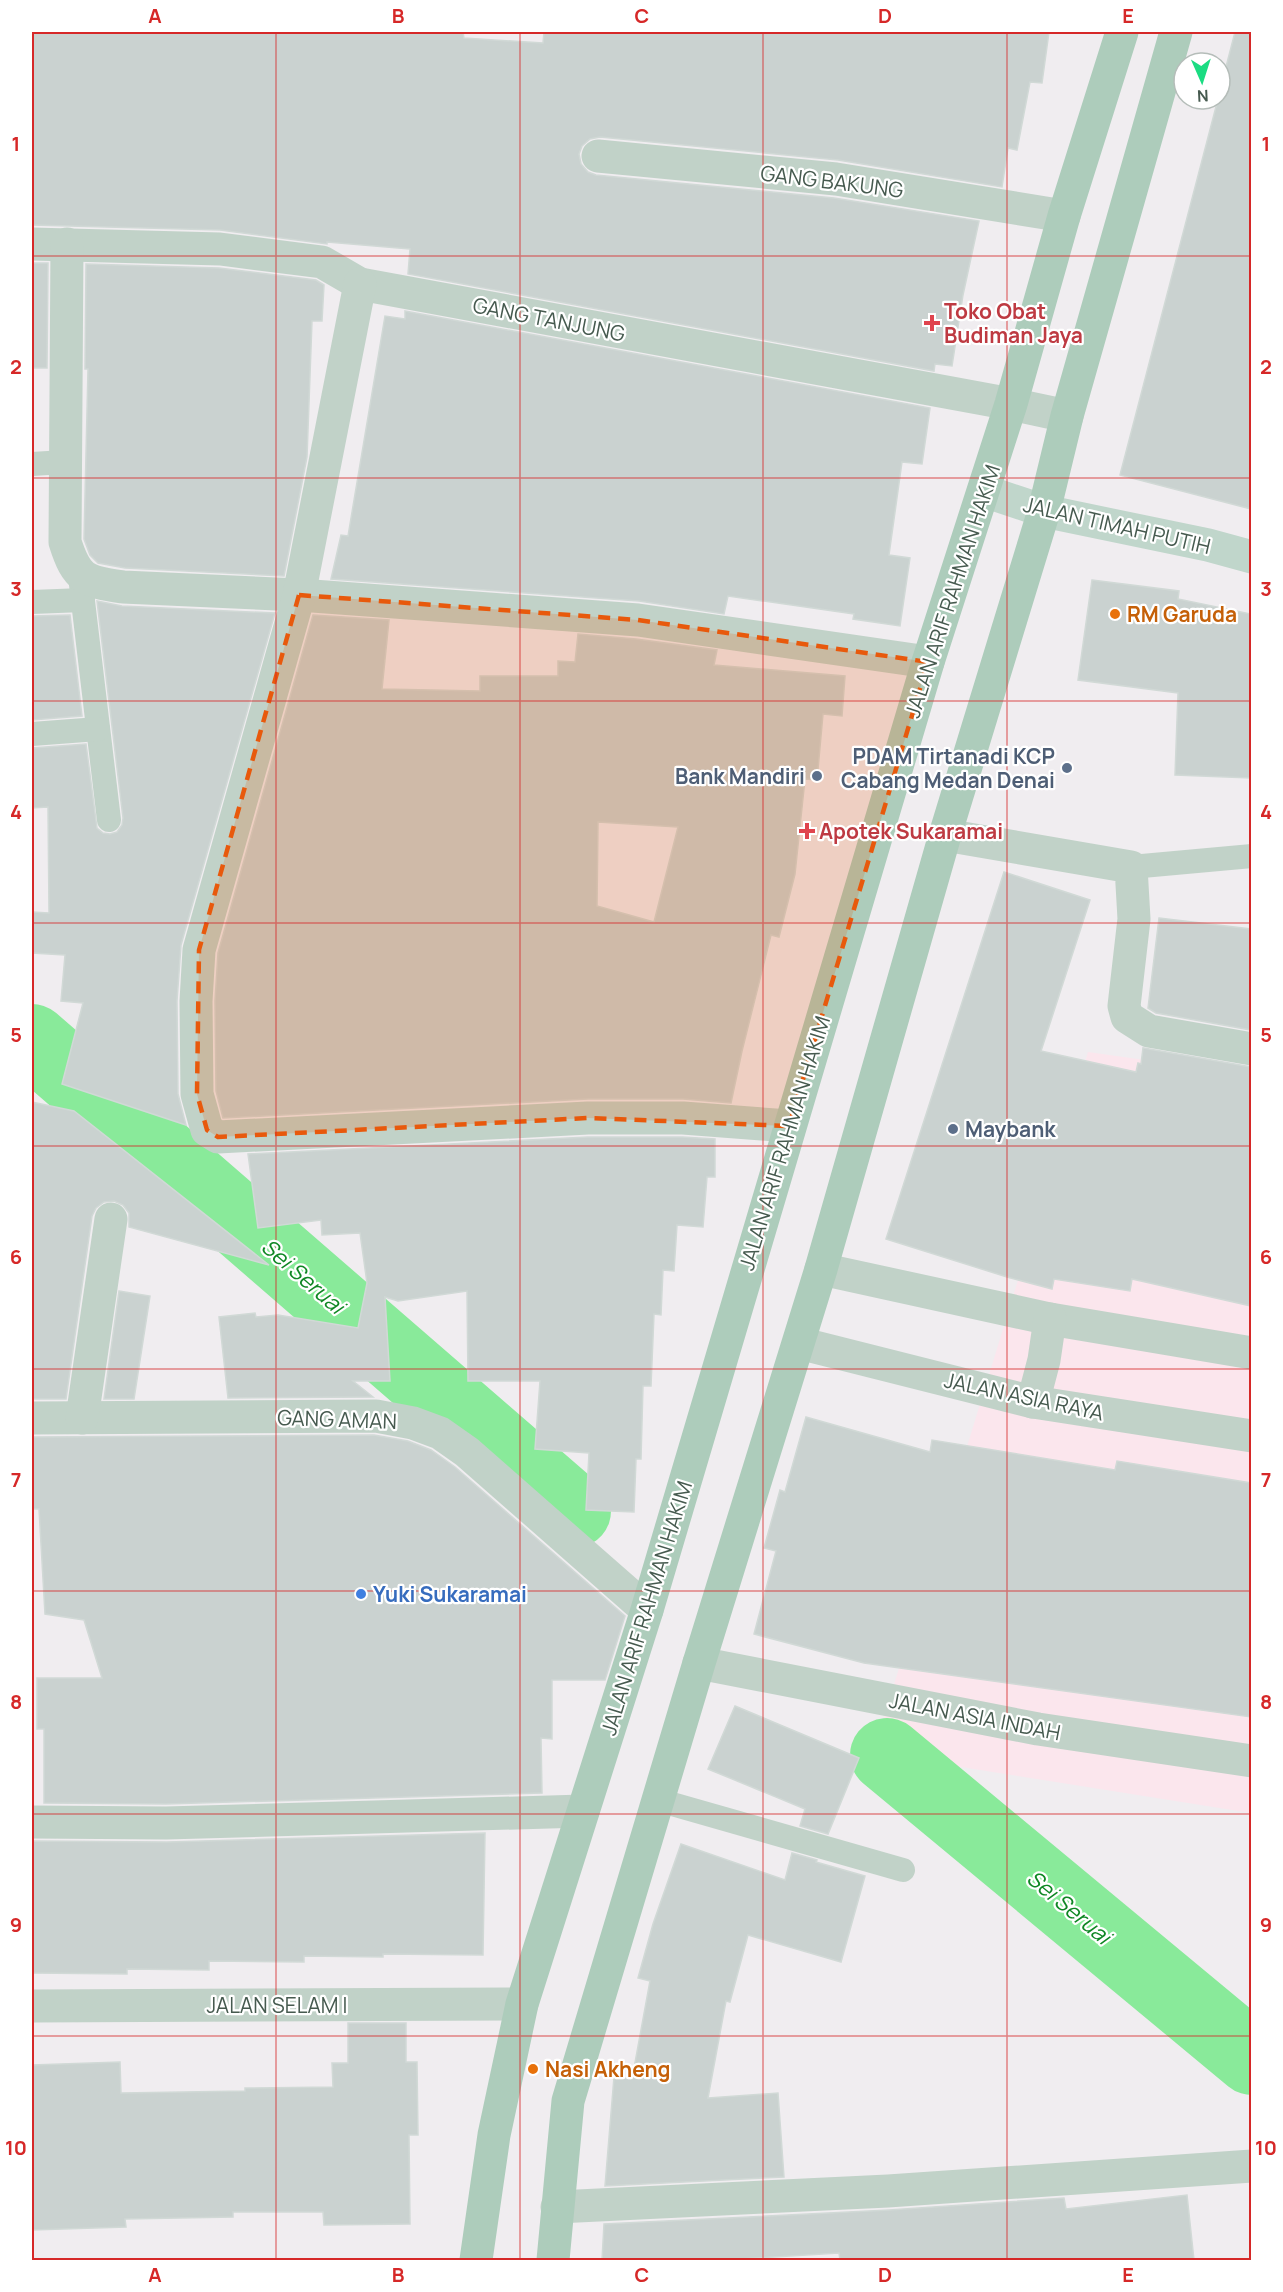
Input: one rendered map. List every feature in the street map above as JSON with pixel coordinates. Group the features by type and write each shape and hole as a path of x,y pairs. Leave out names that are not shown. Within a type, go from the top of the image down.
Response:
{"main road":[{"name":"JALAN ARIF RAHMAN HAKIM","path":"476,2260 495,2135 522,2004 647,1610 928,662 1011,404 1064,216 1122,32"},
{"path":"553,2260 568,2101 699,1663 799,1343 945,835 1044,511 1067,416 1176,32"},
{"name":"JALAN TIMAH PUTIH","path":"984,491 1044,511 1251,557"}],"street":[{"name":"GANG BAKUNG","path":"598,156 836,179 1064,216"},
{"name":"GANG TANJUNG","path":"32,244 220,249 322,262 360,284 1067,416"},
{"path":"67,244 65,542 70,561 82,588 99,583 123,587 299,595 638,620 928,662"},
{"path":"360,284 299,595 199,951 196,1001 196,1094 207,1130 218,1137 588,1118 682,1118 789,1126"},
{"path":"945,835 1131,867 1134,919 1124,1006 1127,1017 1149,1031 1251,1049"},
{"path":"82,1418 111,1218"},
{"path":"821,1269 1050,1319 1251,1353"},
{"path":"1033,1402 1044,1360 1050,1319"},
{"name":"JALAN ASIA RAYA","path":"799,1343 1033,1402 1251,1436"},
{"name":"GANG AMAN","path":"32,1418 376,1416 413,1423 440,1432 467,1452 647,1610"},
{"name":"JALAN ASIA INDAH","path":"699,1663 1038,1729 1251,1761"},
{"path":"32,1822 166,1823 583,1811"},
{"name":"JALAN SELAM I","path":"32,2007 522,2004"},
{"path":"557,2207 888,2191 1251,2166"}],"lane":[{"path":"32,464 64,462"},
{"path":"32,602 82,588 109,820"},
{"path":"32,734 98,729"},
{"path":"1131,867 1251,856"},
{"path":"658,1800 903,1870"}],"highlighted area":[{"path":"299,595 638,620 928,662 789,1126 588,1118 218,1137 207,1130 197,1094 199,950"}],"shaded area":[{"path":"1088,1052 1251,1075 1251,1813 873,1753"}],"building":[{"path":"32,32 463,32 464,38 543,43 544,32 1049,32 1042,83 1030,82 1017,150 1008,148 1002,187 838,160 600,137 590,139 582,146 579,154 581,164 588,172 596,175 834,198 979,221 963,295 952,366 935,364 934,371 408,274 410,249 327,242 327,244 220,230 32,225"},
{"path":"1235,32 1251,32 1251,509 1120,475 1215,111 1232,111 1232,51 1230,51"},
{"path":"32,263 48,263 47,368 32,368"},
{"path":"86,264 219,268 316,280 324,285 322,321 312,321 307,457 284,576 125,568 98,563 90,555 84,539 88,369 85,369"},
{"path":"405,311 930,408 922,464 902,462 889,555 910,558 900,626 853,619 854,614 728,596 724,614 639,601 331,579 341,535 348,536 385,316 405,319"},
{"path":"1092,580 1179,591 1178,599 1251,614 1251,778 1175,775 1178,693 1078,680"},
{"path":"97,601 122,606 275,613 181,945 177,1001 178,1094 186,1125 62,1084 83,1003 61,1001 65,955 32,953 33,912 49,913 48,807 32,808 32,748 86,744 97,828 103,833 110,834 117,832 122,825"},
{"path":"70,615 82,716 32,720 32,616"},
{"path":"313,615 389,620 382,689 480,691 480,676 558,676 558,661 575,662 578,634 717,650 714,665 845,676 842,716 823,714 817,780 805,779 795,874 779,937 771,935 731,1103 683,1099 588,1099 223,1118 216,1091 215,1001 218,953","holes":["598,822 678,827 654,922 597,906"]},
{"path":"1004,872 1090,900 1041,1051 1136,1072 1138,1063 1141,1064 1143,1048 1251,1067 1251,1306 1132,1279 1130,1291 1054,1279 1052,1289 886,1239"},
{"path":"1159,918 1251,929 1251,1030 1156,1013 1148,1008"},
{"path":"32,1102 74,1111 269,1265 129,1227 129,1213 123,1205 114,1201 104,1202 96,1208 92,1216 66,1399 32,1399"},
{"path":"588,1137 715,1139 715,1177 707,1177 703,1227 677,1225 674,1271 663,1270 661,1315 654,1314 651,1386 643,1386 641,1459 636,1459 634,1512 586,1510 589,1453 535,1449 540,1381 468,1381 467,1291 398,1301 385,1297 390,1381 353,1381 373,1397 228,1398 219,1317 255,1313 256,1317 278,1315 358,1328 367,1283 360,1233 322,1235 321,1220 258,1228 248,1154"},
{"path":"119,1291 150,1296 134,1399 104,1399"},
{"path":"806,1417 930,1452 932,1440 1115,1470 1117,1461 1251,1483 1251,1717 864,1663 754,1634 776,1551 764,1548 780,1490 785,1492"},
{"path":"374,1435 408,1441 431,1450 455,1467 625,1616 605,1680 552,1680 552,1739 541,1738 542,1793 166,1804 44,1803 44,1729 37,1729 37,1678 102,1678 84,1620 45,1614 39,1509 32,1509 32,1437"},
{"path":"735,1706 859,1758 828,1834 800,1826 805,1809 708,1769"},
{"path":"485,1833 483,1955 304,1956 304,1962 209,1961 209,1970 127,1969 127,1974 32,1973 32,1841 167,1842"},
{"path":"681,1844 785,1880 792,1853 865,1876 841,1962 748,1935 730,2002 726,2001 708,2098 778,2093 784,2177 605,2186 614,2077 632,2079 650,1981 638,1978 653,1924"},
{"path":"348,2023 406,2023 406,2062 417,2062 418,2135 409,2135 410,2224 324,2225 323,2212 233,2212 233,2217 125,2219 126,2227 32,2230 32,2065 120,2062 121,2093 333,2087 332,2063 348,2063"},
{"path":"1187,2195 1194,2260 840,2260 839,2253 725,2260 602,2260 604,2224 889,2210 1064,2198 1066,2209"}],"waterway":[{"name":"Sei Seruai","path":"32,1041 574,1511"},
{"name":"Sei Seruai","path":"887,1755 1252,2058"}],"place":[{"name":"Toko Obat Budiman Jaya","path":"932,323"},
{"name":"RM Garuda","path":"1115,614"},
{"name":"PDAM Tirtanadi KCP Cabang Medan Denai","path":"1067,768"},
{"name":"Bank Mandiri","path":"817,776"},
{"name":"Apotek Sukaramai","path":"807,831"},
{"name":"Maybank","path":"953,1129"},
{"name":"Yuki Sukaramai","path":"361,1594"},
{"name":"Nasi Akheng","path":"533,2069"}]}
